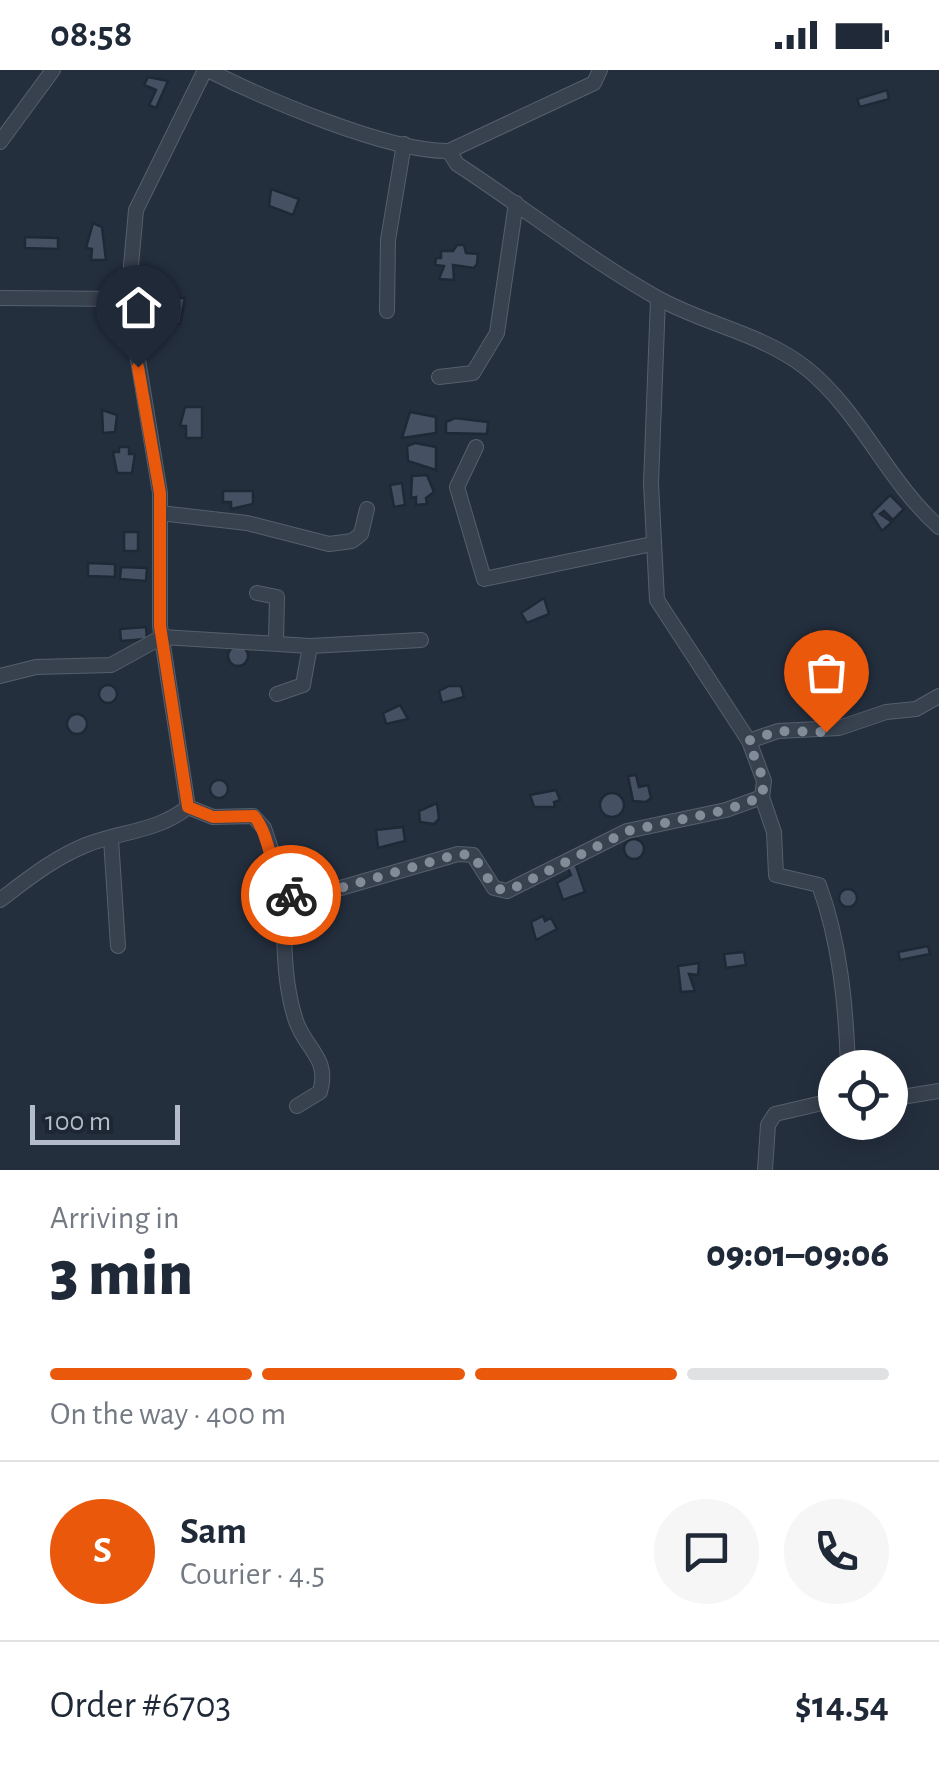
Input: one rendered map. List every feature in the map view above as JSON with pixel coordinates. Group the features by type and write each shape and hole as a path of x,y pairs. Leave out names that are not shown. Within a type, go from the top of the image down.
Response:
{"street":[{"path":"0,142 53,70"},
{"path":"188,807 162,637 160,513 128,299 136,210 206,70 311,116 404,144 449,151 594,83 600,70"},
{"path":"387,311 388,240 404,144"},
{"path":"449,151 457,164 658,299 702,314 809,370 939,526"},
{"path":"439,377 474,373 493,344 516,203"},
{"path":"0,298 128,299"},
{"path":"658,299 652,377 652,544 660,609 707,672 748,741 764,781 762,797 774,832 776,875 819,884 836,936 846,1050"},
{"path":"476,447 457,487 484,580 652,544"},
{"path":"160,513 247,523 329,544 352,542 361,534 367,508"},
{"path":"257,593 277,598 276,640"},
{"path":"0,676 36,667 111,665 162,637 276,640 310,646 422,640"},
{"path":"277,694 303,685 310,646"},
{"path":"748,741 778,731 839,728 886,712 916,709 939,696"},
{"path":"286,894 306,898 458,854 473,855 494,888 508,891 628,831 726,810 762,797"},
{"path":"0,900 38,869 90,844 160,824 188,807"},
{"path":"188,807 213,817 254,816 264,828 286,894 287,964 296,1021 318,1054 325,1074 320,1092 297,1106"},
{"path":"112,839 118,946"},
{"path":"908,1096 939,1092"},
{"path":"765,1170 768,1125 775,1114 818,1104"}],"building":[{"path":"148,77 168,81 156,108 149,105 156,90 144,85"},
{"path":"887,90 889,99 860,107 857,99"},
{"path":"271,189 299,199 293,215 269,206"},
{"path":"93,223 102,227 106,260 91,260 92,249 86,248"},
{"path":"25,237 58,238 58,249 25,248"},
{"path":"457,245 464,245 466,253 478,254 477,264 474,268 453,265 454,280 439,279 444,266 435,265 436,258 441,258 441,251 453,251"},
{"path":"164,298 185,298 180,324 164,324"},
{"path":"185,407 202,407 202,438 186,438 186,426 180,426"},
{"path":"102,410 117,415 115,432 103,433"},
{"path":"410,412 436,417 436,433 402,438"},
{"path":"455,418 488,422 487,434 446,433 446,422"},
{"path":"415,443 436,447 436,470 408,461 407,446"},
{"path":"119,447 129,447 129,454 135,454 132,473 117,473 113,452 119,452"},
{"path":"427,475 434,492 426,498 427,504 416,505 416,497 411,498 412,476"},
{"path":"402,483 405,505 394,507 390,485"},
{"path":"223,491 253,491 253,504 231,509 231,502 223,502"},
{"path":"890,495 904,509 893,520 884,511 880,514 892,522 882,531 871,514"},
{"path":"124,532 138,532 138,551 124,551"},
{"path":"88,563 115,564 115,577 88,576"},
{"path":"121,567 147,568 146,581 120,579"},
{"path":"544,598 549,614 527,623 521,613"},
{"path":"146,627 147,639 121,641 120,629"},
{"path":"238,646 248,656 238,666 228,656"},
{"path":"108,685 117,694 108,703 99,694"},
{"path":"461,686 464,697 442,703 439,691"},
{"path":"400,705 408,719 386,724 383,713"},
{"path":"77,714 87,724 77,734 67,724"},
{"path":"636,775 639,787 648,785 651,798 646,802 633,801 628,776"},
{"path":"219,780 228,789 219,798 210,789"},
{"path":"556,790 560,800 554,802 555,807 534,807 530,795"},
{"path":"612,793 624,805 612,817 600,805"},
{"path":"437,803 439,819 434,824 420,822 419,811"},
{"path":"403,827 405,841 378,848 376,830"},
{"path":"634,839 644,849 634,859 624,849"},
{"path":"575,863 585,892 563,900 557,883 571,875 567,866"},
{"path":"301,869 303,885 292,889 286,873"},
{"path":"848,889 857,898 848,907 839,898"},
{"path":"543,916 545,921 551,918 557,929 536,940 531,922"},
{"path":"928,946 930,954 900,960 898,952"},
{"path":"744,952 746,965 726,968 724,954"},
{"path":"699,963 698,975 689,974 695,991 681,992 678,966"}],"way so far":[{"path":"291,895 306,898 458,854 473,855 494,888 508,891 628,831 726,810 762,797 764,781 748,741 778,731 826,732"}],"route":[{"path":"138,367 160,493 160,626 188,807 213,817 242,813 254,816 264,828 278,879 286,894 291,895"}]}
